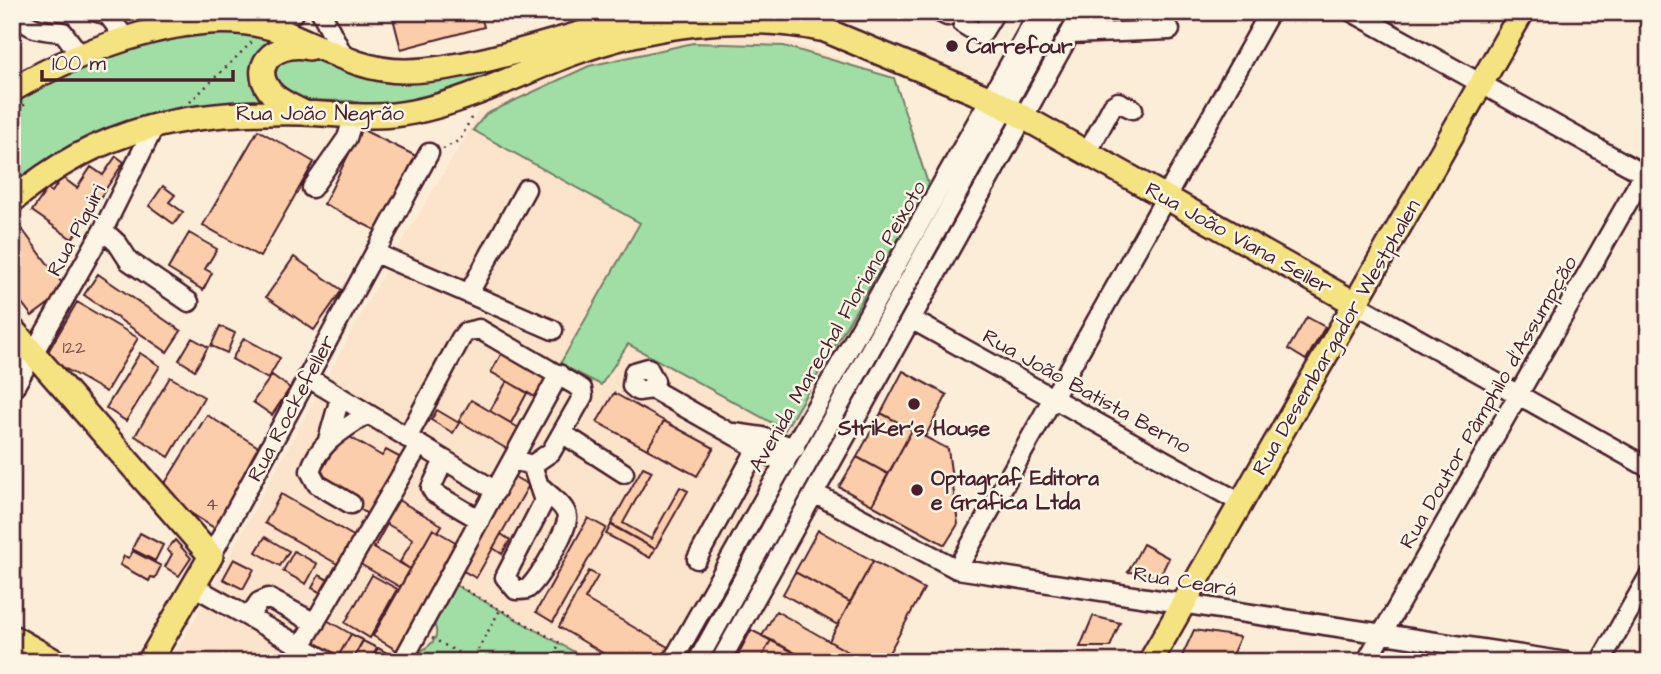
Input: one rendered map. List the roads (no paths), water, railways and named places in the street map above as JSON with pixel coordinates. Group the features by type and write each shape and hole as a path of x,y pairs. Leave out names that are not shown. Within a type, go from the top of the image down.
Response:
{"main road":[{"name":"Rua João Viana Seiler","path":"783,12 1007,108 1356,304"},
{"name":"Rua Desembargador Westphalen","path":"1150,662 1522,12"},
{"path":"12,90 80,55 126,39 166,30 279,31 374,69 428,70 520,49 628,16 661,18"},
{"name":"Rua João Viana Seiler","path":"661,18 762,21 821,29"},
{"name":"Rua João Negrão","path":"12,201 54,169 96,148 155,125 197,116 239,112 354,116 406,114 438,107 478,92 661,18"},
{"path":"306,113 270,92 264,81 269,57 287,45 337,55"},
{"path":"12,329 211,555"},
{"name":"Rua Rockefeller","path":"149,662 211,555"},
{"path":"12,637 56,662"}],"street":[{"path":"15,12 24,25 32,29 62,32 80,55"},
{"path":"97,12 108,15 126,39"},
{"path":"237,30 295,12"},
{"path":"321,12 337,55"},
{"path":"949,17 981,35 995,12"},
{"path":"697,662 1058,12"},
{"name":"Avenida Marechal Floriano Peixoto","path":"672,662 877,305 1007,108 1070,34 1082,12"},
{"path":"957,569 1270,12"},
{"path":"1352,12 1647,172"},
{"name":"Avenida Marechal Floriano Peixoto","path":"720,662 911,319 1007,108 1032,17"},
{"path":"1070,34 1170,30"},
{"path":"1087,153 1113,105 1118,102 1133,109"},
{"path":"312,188 347,138 354,116"},
{"name":"Rua Piquiri","path":"12,391 103,230 155,125"},
{"name":"Rua Rockefeller","path":"211,555 429,153"},
{"name":"Rua Doutor Pâmphilo d'Assumpção","path":"1366,662 1647,172"},
{"path":"469,293 526,189"},
{"path":"103,230 118,244 129,261 189,302"},
{"path":"374,254 554,330"},
{"path":"877,305 907,284"},
{"name":"Rua João Viana Seiler","path":"1356,304 1649,468"},
{"name":"Rua João Batista Berno","path":"911,319 1241,503"},
{"path":"301,646 413,441 461,338 473,328 577,384 583,396 551,452 532,465 513,460"},
{"path":"402,662 559,374"},
{"path":"307,377 496,491"},
{"path":"652,389 785,464"},
{"path":"328,440 340,398"},
{"path":"351,504 317,484 310,471 314,457 328,440 367,414"},
{"path":"731,432 762,437 794,448"},
{"path":"562,433 624,473"},
{"path":"697,558 756,450"},
{"path":"444,460 431,488 434,493 480,520"},
{"path":"532,465 544,500 505,578 516,590 526,589 536,580 566,529 568,518 564,510 542,488"},
{"name":"Rua Ceará","path":"814,493 957,569 1567,662"},
{"path":"1600,662 1649,576"},
{"path":"193,586 329,662"},
{"path":"249,617 259,602 268,598 315,623"}],"place":[{"name":"Carrefour","path":"952,46"},
{"name":"Striker's House","path":"914,404"},
{"name":"Optagraf Editora e Grafica Ltda","path":"917,490"}]}
